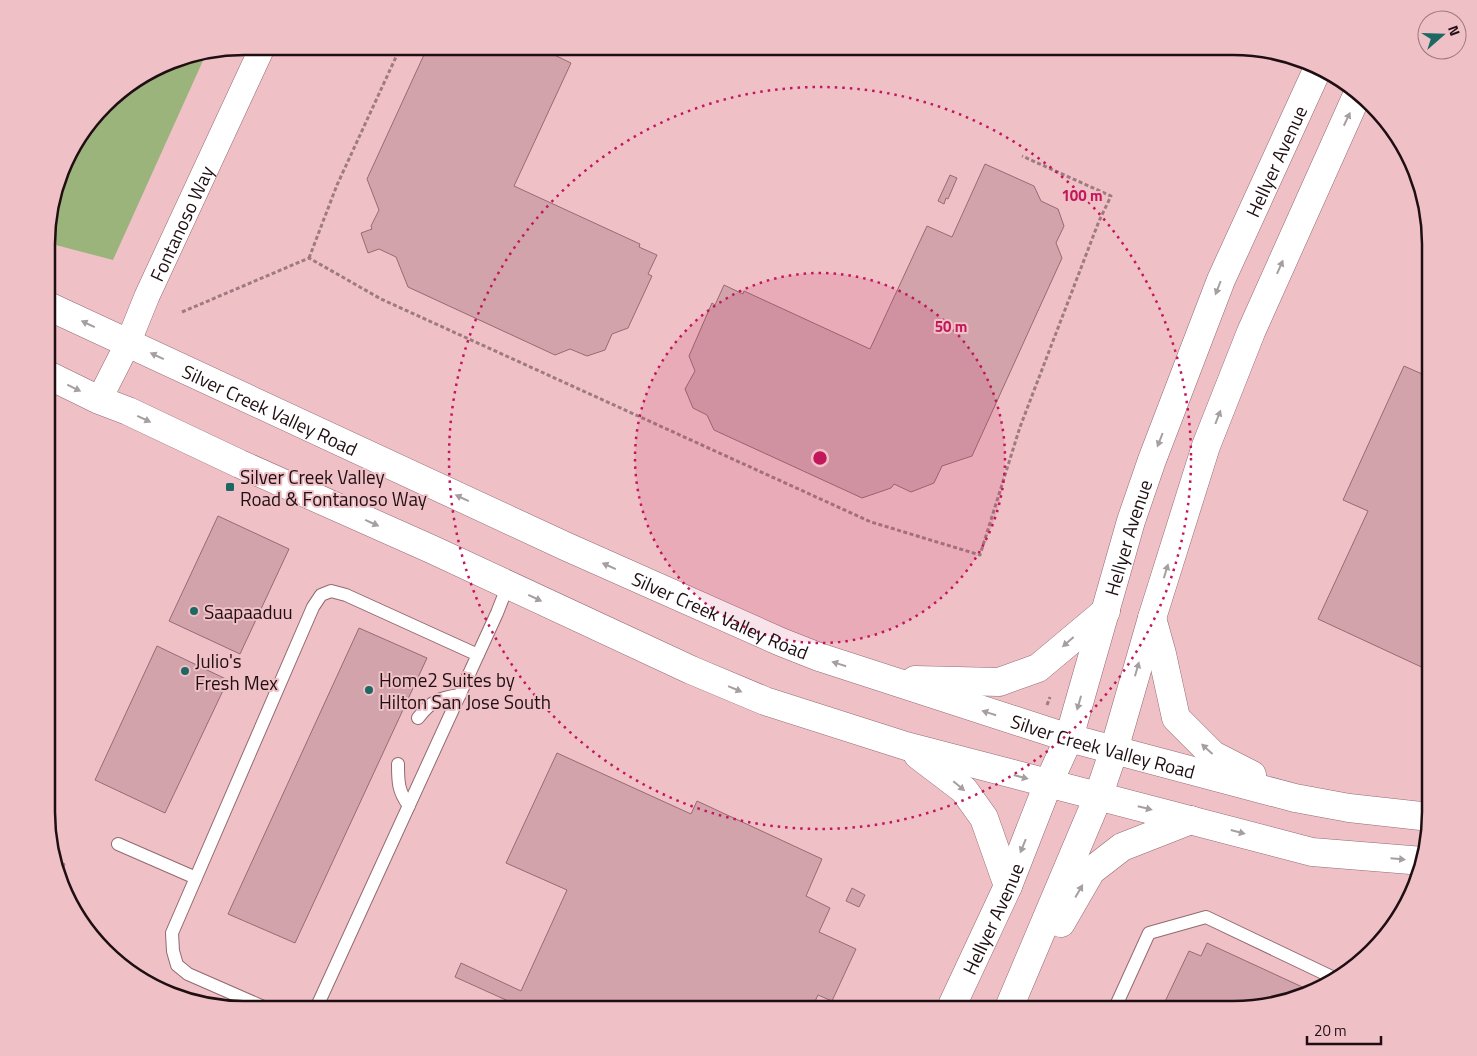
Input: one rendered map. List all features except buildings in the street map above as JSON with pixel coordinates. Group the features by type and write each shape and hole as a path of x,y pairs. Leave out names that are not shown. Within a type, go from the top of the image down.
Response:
{"main road":[{"name":"Hellyer Avenue","path":"954,1001 1008,886 1068,738 1131,521 1152,460 1218,289 1315,74"},
{"path":"1014,1001 1098,797 1206,446 1248,341 1355,100"},
{"name":"Silver Creek Valley Road","path":"55,309 564,546 780,642 819,657 1068,738 1295,798 1349,808 1422,816"},
{"path":"55,378 690,670 765,701 906,746 1312,852 1416,860"},
{"path":"886,679 998,682 1038,668 1106,611"},
{"path":"1152,618 1176,718 1213,755 1295,798"},
{"path":"906,746 964,790 984,818 1008,886"},
{"path":"1015,1001 1091,871 1122,847 1191,820"}],"street":[{"name":"Fontanoso Way","path":"100,400 128,343 258,55"}],"lane":[{"path":"319,1001 410,806 508,585"},
{"path":"250,1001 188,974 177,966 173,951 172,933 314,607 321,595 331,591 346,595 478,655"},
{"path":"418,718 428,706 442,698 460,695"},
{"path":"398,764 398,780 401,795 410,806"},
{"path":"118,844 196,878"},
{"path":"1118,1001 1149,933 1206,917 1328,975"}],"path":[{"path":"182,312 309,258 337,185 397,55"},
{"path":"309,258 381,299 871,522 980,555 1020,427 1099,221 1111,196 1022,156"}],"green space":[{"path":"203,60 113,260 55,245 55,232 61,195 69,172 80,150 94,129 119,102 150,80 172,69"}],"place":[{"name":"Silver Creek Valley Road & Fontanoso Way","path":"230,487"},
{"name":"Saapaaduu","path":"194,611"},
{"name":"Julio's Fresh Mex","path":"185,671"},
{"name":"Home2 Suites by Hilton San Jose South","path":"369,690"}]}
